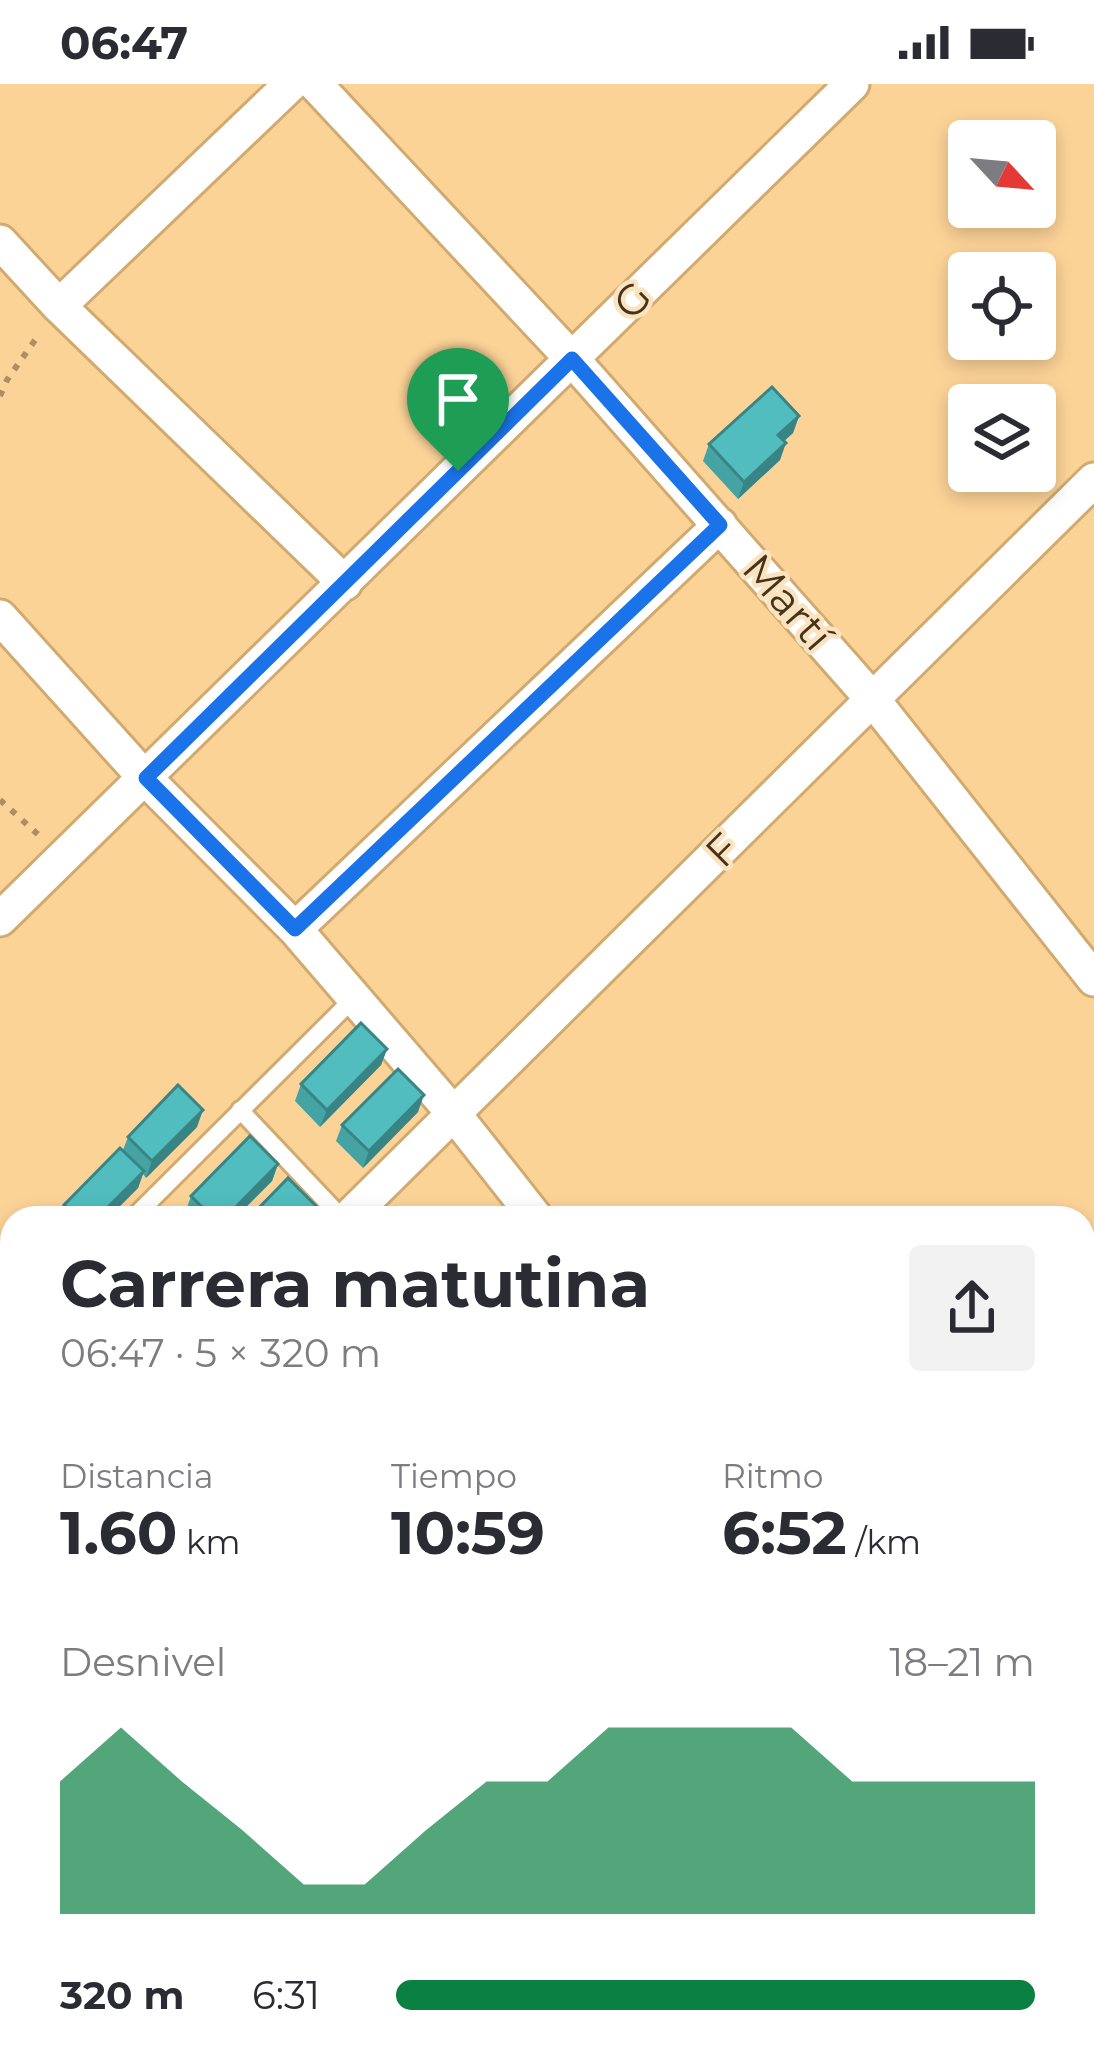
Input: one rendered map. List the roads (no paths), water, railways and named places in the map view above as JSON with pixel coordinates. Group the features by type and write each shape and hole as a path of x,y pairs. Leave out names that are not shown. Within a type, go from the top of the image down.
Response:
{"street":[{"path":"59,306 291,84"},
{"name":"Martí","path":"315,84 572,359 874,700 1094,979"},
{"name":"G","path":"0,919 852,84"},
{"path":"0,242 59,306 345,583"},
{"name":"F","path":"358,1206 1094,479"},
{"path":"295,929 720,525"},
{"path":"0,617 146,778 295,929 527,1206"}],"lane":[{"path":"146,1206 355,997"},
{"path":"240,1110 333,1206"}]}
